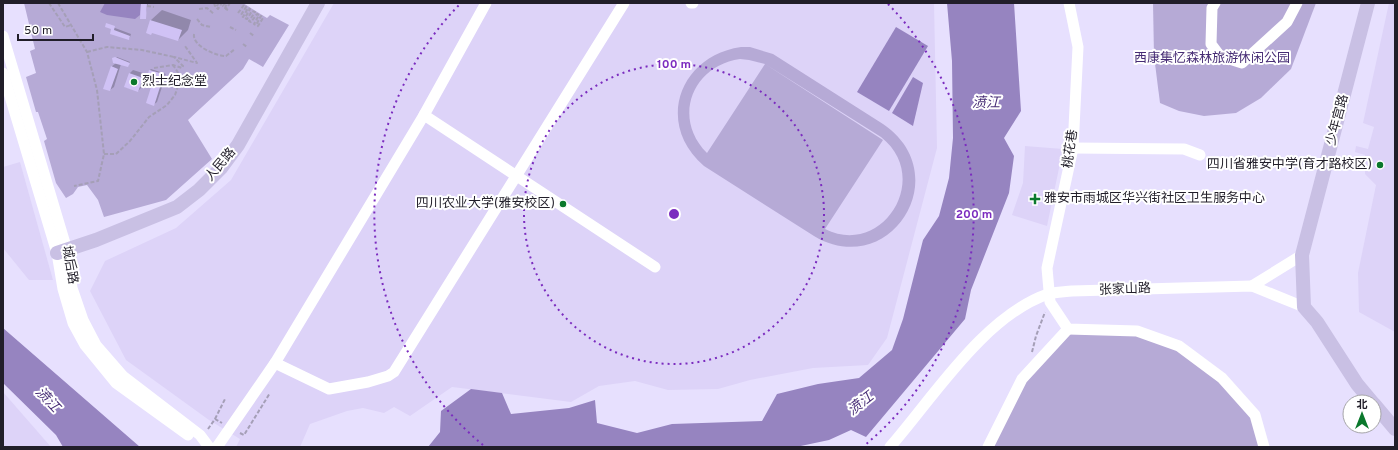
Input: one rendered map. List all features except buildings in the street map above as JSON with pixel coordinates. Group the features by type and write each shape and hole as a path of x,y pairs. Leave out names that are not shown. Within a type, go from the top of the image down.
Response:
{"main road":[{"name":"人民路","path":"62,251 96,240 176,207 199,190 221,168 238,145 318,3"},
{"name":"少年宫路","path":"1304,307 1302,256 1368,3"},
{"name":"张家山路","path":"1304,307 1317,322 1357,384 1365,394"},
{"name":"张家山路","path":"1382,414 1395,429"}],"street":[{"path":"217,447 275,364 424,115 486,3"},
{"path":"275,364 329,388 368,382 388,376 394,372 624,3"},
{"name":"桃花巷","path":"1049,298 1047,268 1073,148 1078,47 1069,3"},
{"path":"1215,3 1212,8 1211,44 1220,56 1242,63 1287,22 1297,3"},
{"name":"城后路","path":"3,36 72,288 83,320 96,345 123,376 200,435 209,447"},
{"name":"城后路","path":"3,73 62,251 63,289 73,323 84,345 116,383 205,447"},
{"path":"424,115 655,267"},
{"path":"1073,148 1184,149 1200,155"},
{"path":"1252,286 1302,256"},
{"name":"张家山路","path":"890,447 980,338 1010,314 1049,298 1072,291 1252,286 1304,307"},
{"path":"1049,298 1068,329"},
{"path":"988,447 1022,379 1068,329 1137,331 1179,346 1222,378 1255,415 1264,447"}],"path":[{"path":"49,3 65,27 70,25"},
{"path":"58,3 87,52 97,90 104,154 98,181 74,186"},
{"path":"216,3 216,7 218,9 226,3"},
{"path":"226,3 226,9 228,10"},
{"path":"238,13 244,5 246,7 241,15 243,17 248,8 250,9 245,18 247,19 252,11 255,12 249,21 251,22 257,14 259,15 254,24 256,25 261,16 263,18 258,26 259,27"},
{"path":"147,6 154,7"},
{"path":"199,9 207,8 214,14"},
{"path":"197,19 202,25 211,27"},
{"path":"230,27 236,30"},
{"path":"250,33 254,36"},
{"path":"194,34 196,41 211,53 219,56 226,56 235,49"},
{"path":"243,44 246,47"},
{"path":"87,52 107,47 142,50 197,63 185,46"},
{"path":"154,68 173,65 182,68 183,66 174,57"},
{"path":"104,154 116,154 130,141 149,117 167,105 175,95 181,77 173,65"},
{"path":"1033,350 1049,298"},
{"path":"215,419 225,399"}],"shaded area":[{"name":"四川农业大学(雅安校区)","path":"334,3 934,3 937,148 887,338 868,365 813,368 750,380 718,389 668,390 635,381 599,386 571,402 452,387 410,416 394,407 384,413 363,408 347,411 310,424 300,447 236,447 240,439 209,420 126,360 90,291 105,261 176,228 231,180"},
{"name":"四川省雅安中学(育才路校区)","path":"1389,3 1395,3 1395,332 1359,312 1358,273 1376,185 1365,174 1365,155 1355,152 1356,146 1368,149 1374,127 1363,123"},
{"name":"雅安市雨城区华兴街社区卫生服务中心","path":"1025,146 1063,149 1047,226 1012,215 1023,183"},
{"path":"20,162 53,280 29,280 3,248 3,167"},
{"path":"3,392 51,447 3,447"}],"green space":[{"path":"24,3 243,3 267,18 270,15 289,25 263,67 249,59 243,69 188,120 212,159 166,200 104,217 98,200 87,185 78,187 73,194 66,198 56,183 44,141 47,139 38,112 36,112 26,77 36,73 30,51 35,49"},
{"name":"西康集忆森林旅游休闲公园","path":"1153,3 1316,3 1291,69 1261,98 1236,113 1204,116 1179,111 1160,103 1154,56"},
{"path":"741,47 750,47 773,54 883,124 905,145 914,169 914,194 905,216 889,234 867,245 842,246 814,236 704,166 689,149 680,131 678,112 681,94 689,78 702,63 720,53","holes":["740,59 765,64 707,153 696,139 691,125 689,110 692,96 699,83 710,72 723,64","765,64 881,137 896,154 902,173 901,192 894,209 881,223 865,233 846,235 825,229 883,140"]},
{"path":"1068,329 1137,331 1179,346 1255,415 1264,447 989,447 1022,379"}],"water":[{"path":"105,3 141,3 140,15 135,19 107,15 100,12"},
{"name":"𣸣江","path":"947,3 1014,3 1021,111 1004,138 1014,156 1009,193 971,290 965,319 866,437 851,430 829,440 796,447 428,447 440,432 441,411 471,389 502,393 511,414 569,408 595,400 597,423 637,433 672,424 762,421 777,394 818,384 859,378 892,350 903,319 923,240 939,216 949,178 953,138 952,61"},
{"path":"896,27 928,46 889,111 857,92"},
{"path":"913,77 923,83 913,126 892,113"},
{"name":"𣸣江","path":"3,328 140,447 63,447 56,435 3,383"}],"place":[{"name":"烈士纪念堂","path":"134,82"},
{"name":"四川省雅安中学(育才路校区)","path":"1380,165"},
{"name":"雅安市雨城区华兴街社区卫生服务中心","path":"1035,199"},
{"name":"四川农业大学(雅安校区)","path":"563,204"}]}
